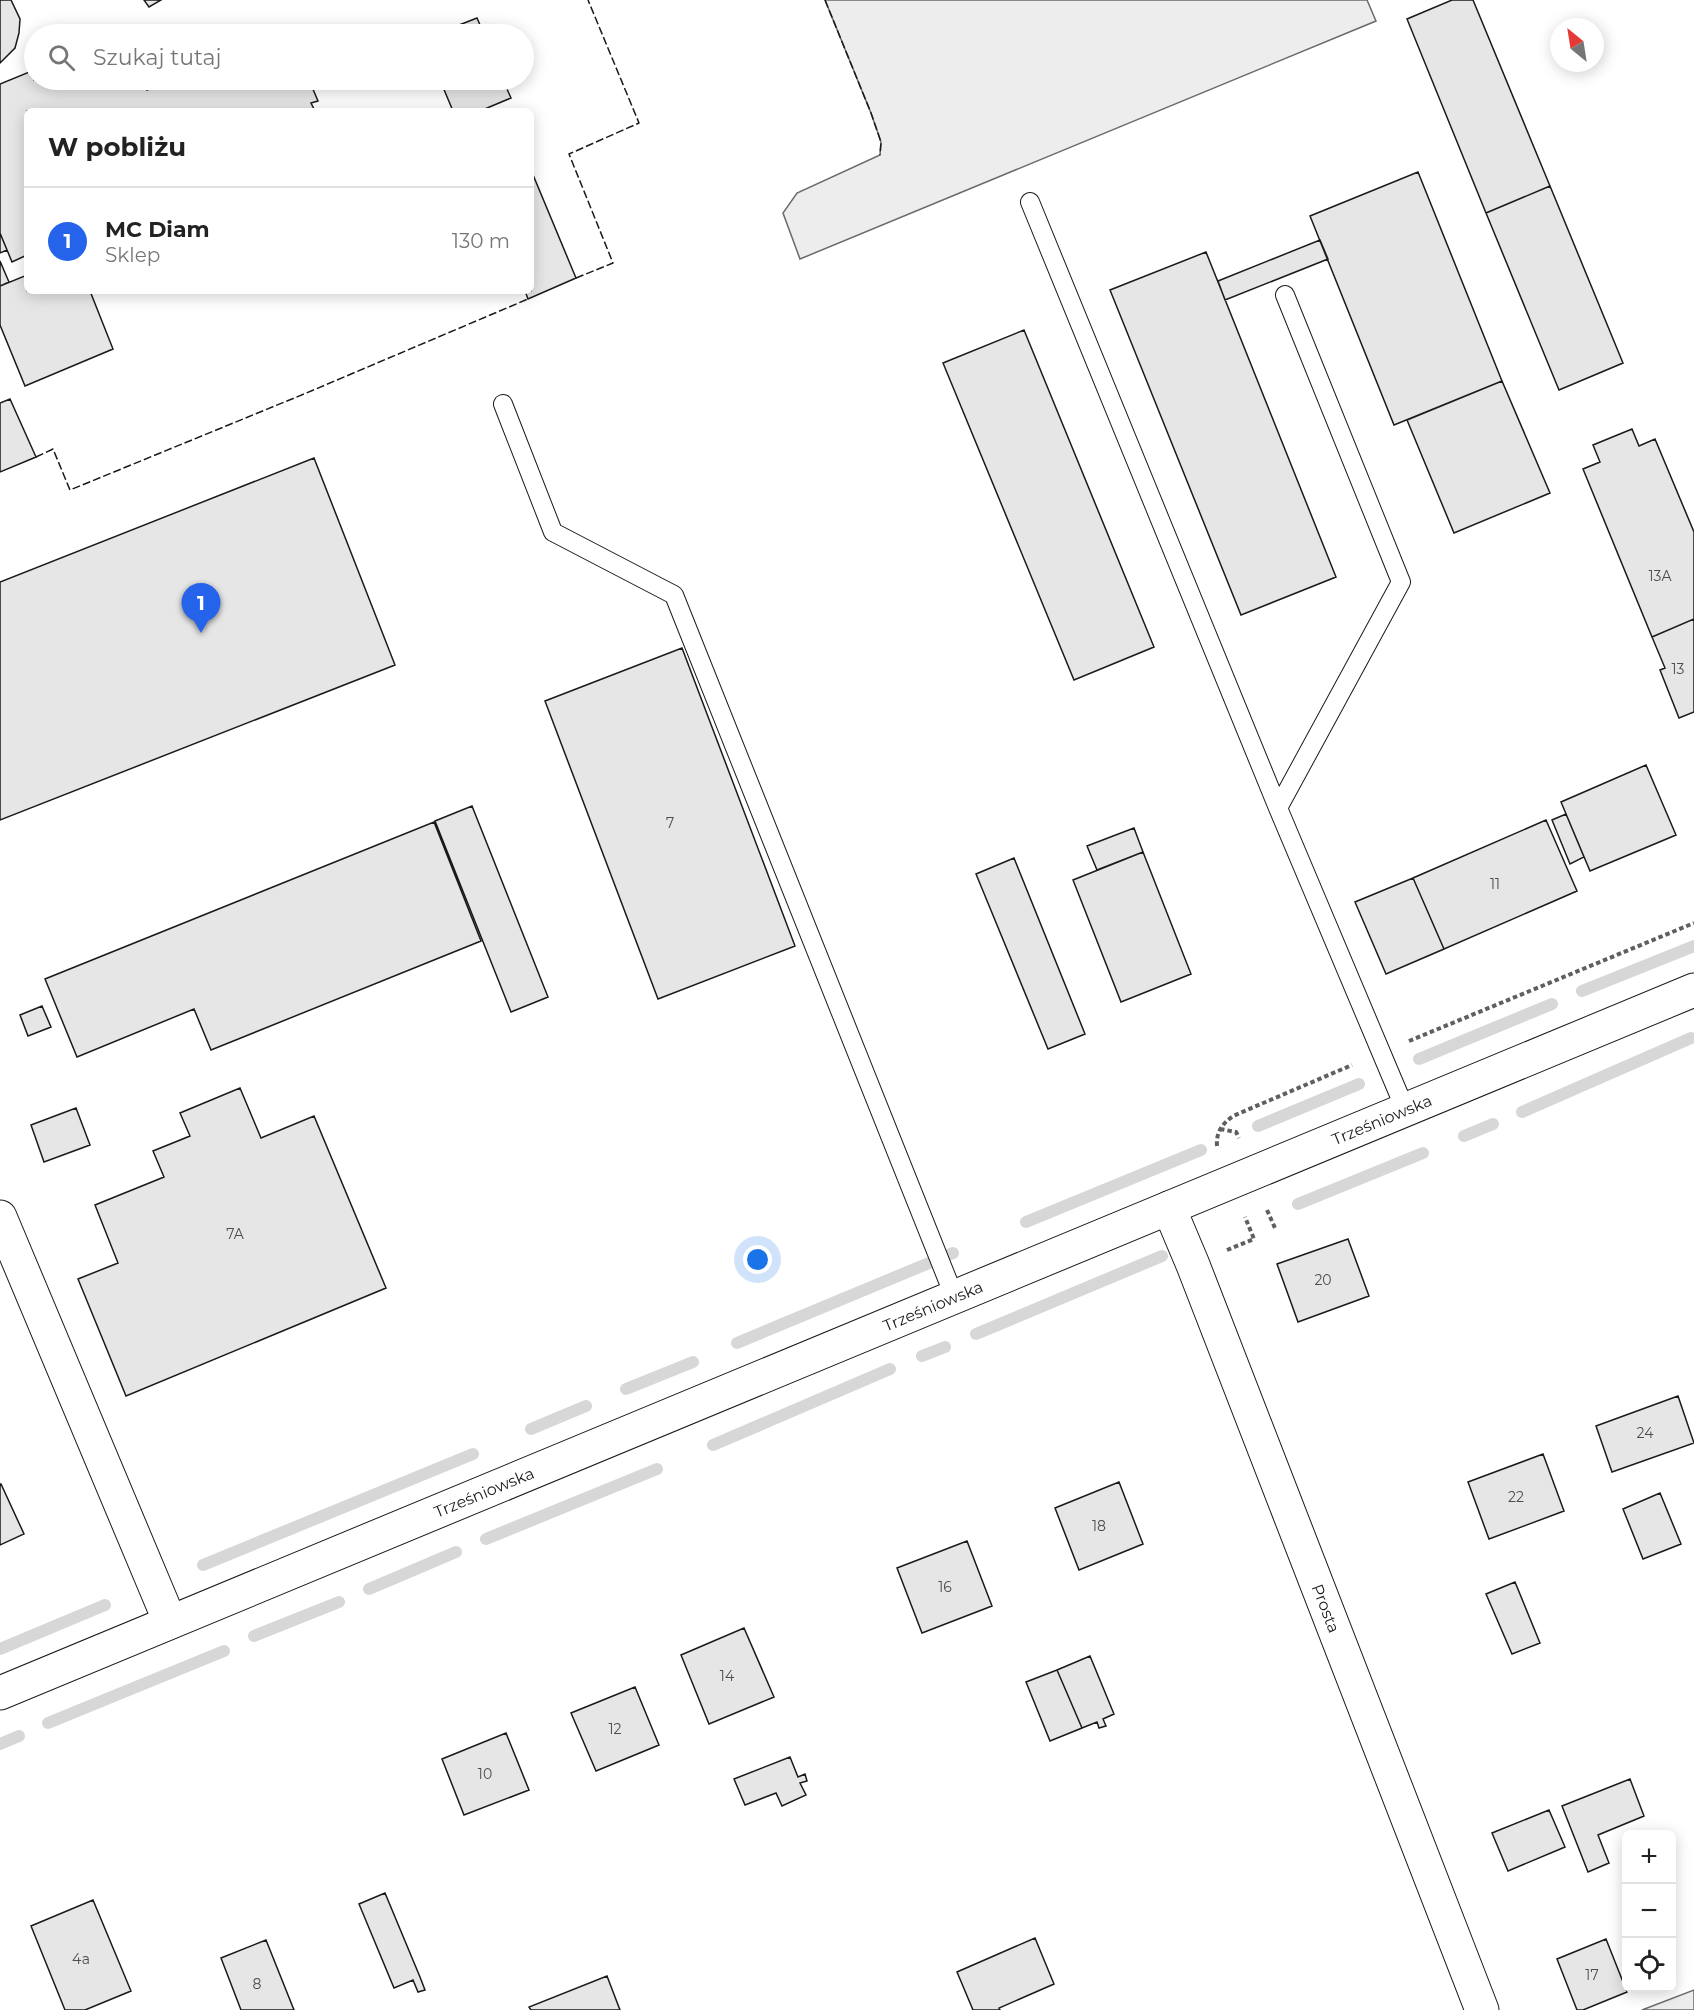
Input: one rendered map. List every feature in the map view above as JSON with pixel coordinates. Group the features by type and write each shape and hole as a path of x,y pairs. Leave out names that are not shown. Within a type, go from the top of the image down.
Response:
{"main road":[{"name":"Trześniowska","path":"0,1693 1694,990"},
{"name":"Prosta","path":"1169,1208 1198,1276 1482,2010"},
{"path":"0,1217 170,1622"}],"lane":[{"path":"1030,202 1278,808 1405,1110"},
{"path":"1278,808 1401,582 1285,295"},
{"path":"503,404 553,532 674,595 954,1296"}],"shaded area":[{"path":"825,0 1367,0 1376,21 800,259 783,213 797,193 880,155 881,142 871,113"},
{"path":"1694,1990 1694,2010 1642,2010"}],"building":[{"path":"0,0 11,0 20,19 15,48 0,63"},
{"path":"144,0 161,0 149,7"},
{"path":"1452,0 1473,0 1550,186 1486,213 1407,19"},
{"path":"477,18 480,24 462,24"},
{"path":"24,74 24,90 313,90 318,101 311,103 314,108 24,108 24,256 12,262 0,233 0,84"},
{"path":"444,90 507,90 511,98 487,108 452,108"},
{"path":"1418,172 1502,381 1394,425 1310,216"},
{"path":"534,177 576,278 528,299 526,294 534,294"},
{"path":"1550,186 1623,363 1559,390 1486,213"},
{"path":"0,233 7,250 0,253"},
{"path":"1320,240 1328,259 1225,300 1218,281"},
{"path":"1206,252 1336,577 1241,615 1110,290"},
{"path":"0,261 9,282 0,286"},
{"path":"24,276 24,294 91,294 113,349 25,386 0,325 0,286"},
{"path":"1024,330 1154,647 1074,680 943,363"},
{"path":"1502,381 1550,493 1454,533 1407,420"},
{"path":"10,399 36,457 0,472 0,403"},
{"path":"1632,429 1639,446 1655,439 1694,532 1694,619 1652,637 1583,469 1600,462 1593,445"},
{"path":"314,458 395,665 0,820 0,582"},
{"path":"1694,619 1694,712 1679,718 1660,670 1665,668 1652,637"},
{"path":"682,648 795,946 658,999 545,701"},
{"path":"1646,765 1676,835 1590,871 1561,802"},
{"path":"472,806 548,997 511,1012 435,821"},
{"path":"1566,814 1584,857 1570,864 1552,820"},
{"path":"1546,820 1577,891 1444,949 1413,878"},
{"path":"434,822 481,941 211,1050 194,1009 77,1057 45,979"},
{"path":"1134,828 1143,852 1097,870 1087,846"},
{"path":"1143,852 1191,974 1121,1002 1073,880"},
{"path":"1014,858 1085,1034 1048,1049 976,874"},
{"path":"1413,878 1444,949 1386,974 1355,902"},
{"path":"42,1006 51,1027 28,1036 20,1015"},
{"path":"240,1088 261,1138 314,1116 386,1288 126,1396 78,1279 118,1263 95,1205 164,1177 153,1151 190,1136 180,1113"},
{"path":"76,1108 90,1145 44,1162 31,1125"},
{"path":"1348,1239 1369,1296 1298,1322 1277,1264"},
{"path":"1678,1396 1694,1443 1612,1472 1596,1426"},
{"path":"1543,1454 1564,1511 1489,1539 1468,1482"},
{"path":"1119,1482 1143,1544 1079,1570 1055,1508"},
{"path":"0,1484 24,1534 0,1545"},
{"path":"1660,1493 1681,1544 1643,1559 1623,1509"},
{"path":"967,1541 992,1606 922,1633 897,1568"},
{"path":"1515,1582 1540,1643 1512,1654 1486,1594"},
{"path":"744,1628 774,1697 709,1724 681,1655"},
{"path":"1090,1656 1114,1714 1103,1719 1106,1726 1099,1728 1097,1722 1082,1728 1057,1670"},
{"path":"1057,1670 1082,1728 1050,1741 1026,1682"},
{"path":"635,1687 659,1745 596,1771 571,1713"},
{"path":"506,1733 529,1790 464,1815 442,1759"},
{"path":"790,1757 798,1777 805,1774 807,1781 800,1783 806,1795 782,1806 776,1793 745,1805 734,1779"},
{"path":"1630,1779 1644,1816 1598,1835 1609,1863 1588,1872 1562,1806"},
{"path":"1549,1810 1565,1847 1508,1871 1492,1833"},
{"path":"385,1893 425,1990 418,1992 413,1980 394,1988 359,1904"},
{"path":"93,1900 131,1991 85,2010 65,2010 31,1926"},
{"path":"1035,1938 1054,1984 999,2008 1000,2010 973,2010 957,1972"},
{"path":"1606,1939 1622,1979 1622,1992 1627,1992 1583,2010 1577,2010 1557,1959"},
{"path":"266,1940 294,2010 241,2010 221,1958"},
{"path":"607,1976 620,2010 531,2010 529,2007"}],"waterway":[{"path":"1582,991 1694,946"},
{"path":"1419,1059 1552,1004"},
{"path":"1522,1112 1691,1038"},
{"path":"1258,1126 1359,1084"},
{"path":"1464,1136 1493,1124"},
{"path":"1026,1222 1201,1150"},
{"path":"1298,1204 1423,1153"},
{"path":"737,1343 953,1253"},
{"path":"976,1334 1162,1256"},
{"path":"922,1356 945,1347"},
{"path":"626,1389 693,1362"},
{"path":"713,1445 890,1369"},
{"path":"531,1429 586,1406"},
{"path":"203,1565 473,1454"},
{"path":"486,1539 657,1469"},
{"path":"369,1589 456,1552"},
{"path":"254,1636 339,1602"},
{"path":"0,1649 105,1605"},
{"path":"48,1723 224,1651"},
{"path":"0,1744 19,1736"}],"fence":[{"path":"576,278 613,263 569,154 639,123 588,0"},
{"path":"825,0 871,113 881,142 880,155"},
{"path":"36,457 53,449 70,490 528,299"}],"place":[{"name":"MC Diam","path":"201,633"}]}
